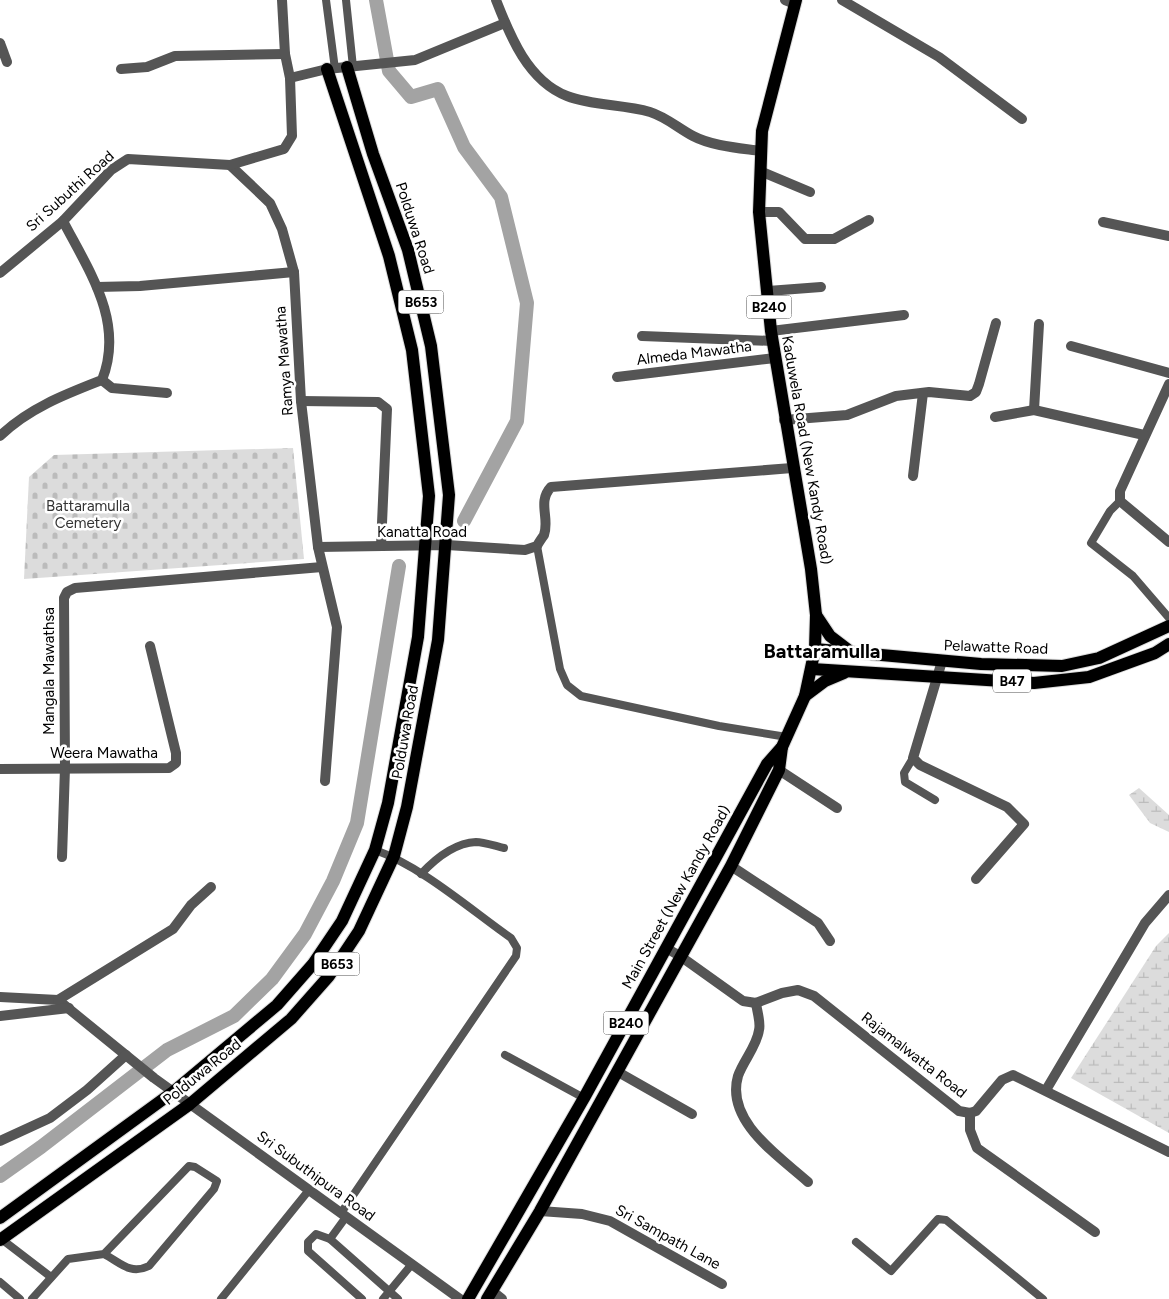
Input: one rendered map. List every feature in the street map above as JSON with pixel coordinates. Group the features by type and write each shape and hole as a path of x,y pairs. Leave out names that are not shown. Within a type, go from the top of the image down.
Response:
{"main road":[{"name":"Kaduwela Road (New Kandy Road)","path":"792,1 762,131 759,212 772,336 784,420 811,569 816,614 815,649 812,669"},
{"name":"Polduwa Road","path":"1,1239 190,1104 291,1019 329,976 359,931 394,856 408,807 438,640 447,545 449,495 432,346 408,250 340,68"},
{"name":"Polduwa Road","path":"0,1218 173,1092 277,1006 313,964 342,921 375,850 388,803 418,637 427,545 429,496 412,350 340,68"},
{"path":"816,614 830,636 850,652"},
{"name":"Pelawatte Road","path":"815,649 942,661 1062,666 1099,658 1169,626"},
{"name":"Pelawatte Road","path":"812,669 1034,683 1089,676 1155,653 1169,644"},
{"name":"Main Street (New Kandy Road)","path":"493,1296 731,866 779,770 785,742 805,696 812,669"},
{"name":"B47","path":"805,696 825,681 849,671"},
{"name":"Main Street (New Kandy Road)","path":"468,1299 584,1098 767,764 785,742"}],"street":[{"path":"230,165 284,149 292,136 290,78 285,54 282,0"},
{"path":"496,0 505,23 528,66 542,81 566,96 650,112 695,137 728,146 760,151"},
{"path":"842,0 939,57 1022,119"},
{"path":"290,78 340,68 415,60 505,23"},
{"path":"0,43 7,62"},
{"path":"121,69 147,67 175,56 285,54"},
{"name":"Sri Subuthi Road","path":"0,273 63,221 111,170 128,159 230,165"},
{"name":"Ramya Mawatha","path":"230,165 270,203 282,230 294,272 301,401 318,548 337,627 325,780"},
{"path":"760,171 810,192"},
{"path":"759,212 780,212 805,239 834,239 869,220"},
{"path":"0,436 18,419 64,395 102,380 108,366 110,324 97,287 63,221"},
{"path":"1103,222 1169,236"},
{"path":"97,287 140,286 294,272"},
{"path":"768,290 822,287"},
{"path":"642,336 772,336 904,315"},
{"path":"784,420 847,415 896,396 923,393 970,396 976,392 996,323"},
{"path":"1034,410 1039,324"},
{"path":"1071,346 1169,374"},
{"name":"Almeda Mawatha","path":"617,377 775,358"},
{"path":"102,380 112,388 167,393"},
{"path":"1169,384 1120,491 1120,501 1169,542"},
{"path":"913,476 923,393"},
{"path":"301,401 378,402 387,409 381,546"},
{"path":"995,417 1034,410 1144,435"},
{"path":"537,546 545,533 543,504 545,493 551,487 792,468"},
{"name":"Kanatta Road","path":"318,548 447,545 525,550 537,546"},
{"name":"Mangala Mawathsa","path":"62,857 65,768 64,598 67,592 75,588 322,566"},
{"name":"Weera Mawatha","path":"0,769 169,768 176,763 176,753 150,646"},
{"path":"942,661 913,758 920,765 1007,807 1024,824 976,879"},
{"path":"779,770 837,808"},
{"path":"731,866 818,923 830,941"},
{"path":"58,1000 173,929 191,905 212,887"},
{"path":"1046,1090 1145,923 1169,896"},
{"path":"666,948 743,1001 756,1003 760,1030 738,1076 735,1098 744,1119 808,1182"},
{"name":"Rajamalwatta Road","path":"756,1003 782,993 798,990 814,996 959,1111 970,1113 976,1111 1002,1080 1013,1076 1046,1090 1169,1152"},
{"path":"0,997 58,1000 130,1058 50,1118 1,1138"},
{"path":"0,1016 69,1008"},
{"name":"Sri Subuthipura Road","path":"130,1058 173,1092 460,1299"},
{"path":"618,1072 692,1114"},
{"path":"970,1113 970,1130 977,1148 1095,1232"},
{"name":"Sri Sampath Lane","path":"540,1211 582,1214 610,1220 722,1284"}],"lane":[{"path":"326,0 340,68"},
{"path":"340,68 346,0"},
{"path":"1120,501 1110,511 1091,542 1133,576 1169,618"},
{"path":"537,546 560,669 566,685 581,696 785,742"},
{"path":"913,758 904,773 905,782 935,800"},
{"path":"421,874 433,861 454,848 475,842 504,848"},
{"path":"330,1239 516,956 517,948 512,938 421,874 394,856 375,850"},
{"path":"505,1055 584,1098"},
{"path":"32,1299 68,1259 104,1254 133,1270 140,1271 149,1266 214,1189 217,1181 195,1167 189,1166 104,1254"},
{"path":"221,1299 309,1190"},
{"path":"856,1242 891,1271 938,1219 946,1220 1043,1299"},
{"path":"362,1299 308,1251 308,1242 316,1234 330,1239 398,1299"},
{"path":"1,1239 51,1277"},
{"path":"383,1299 412,1264"},
{"path":"0,1282 20,1299"}],"green space":[{"name":"Battaramulla Cemetery","path":"293,448 304,559 24,579 29,477 54,455"},
{"path":"1139,788 1169,815 1169,832 1150,823 1129,795"},
{"path":"1169,933 1169,1133 1071,1078 1156,946"}],"waterway":[{"path":"376,0 389,71 411,97 438,89 464,147 501,197 527,303 517,421 464,521"},
{"path":"0,1176 41,1147 167,1050 234,1016 272,979 305,934 333,881 357,823 399,566"}],"district":[{"name":"Battaramulla","path":"822,651"}]}
